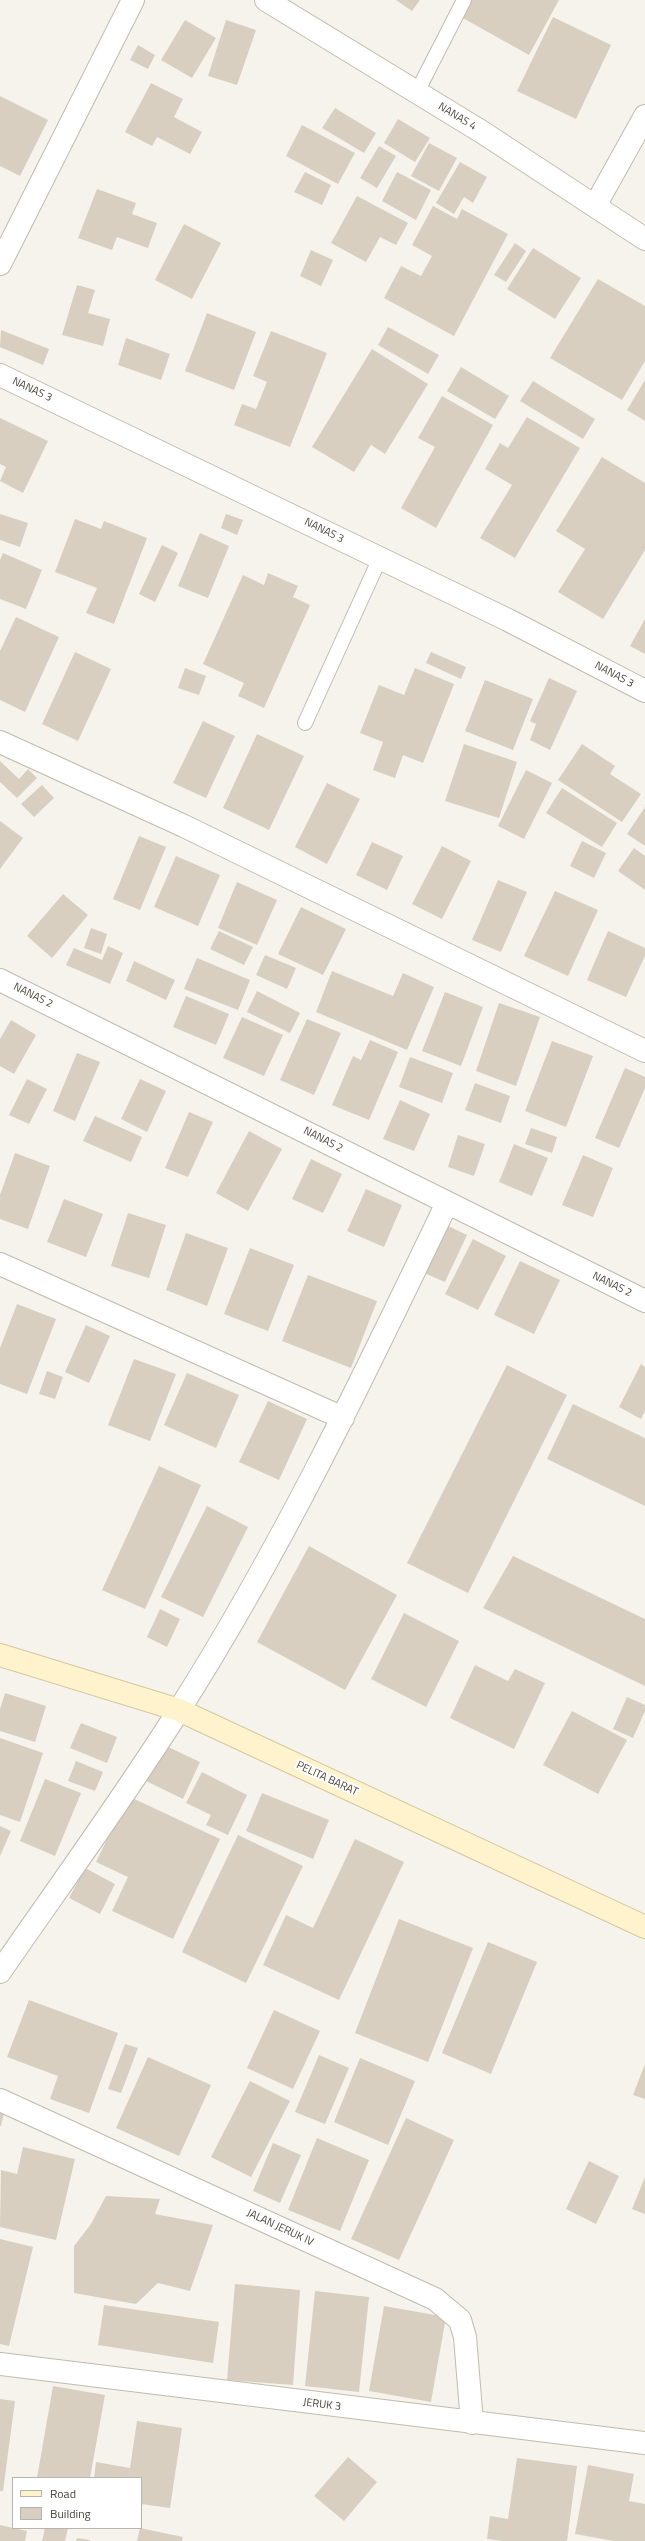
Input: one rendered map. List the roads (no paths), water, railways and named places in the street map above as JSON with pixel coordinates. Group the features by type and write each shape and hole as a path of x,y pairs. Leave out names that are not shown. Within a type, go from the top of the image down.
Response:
{"street":[{"path":"0,264 133,0"},
{"name":"NANAS 4","path":"266,0 417,92 645,239"},
{"path":"595,206 645,116"},
{"name":"NANAS 3","path":"0,375 508,620 645,691"},
{"path":"0,742 184,826 645,1051"},
{"name":"NANAS 2","path":"0,980 645,1301"},
{"path":"0,1972 179,1710 278,1541 343,1418 447,1203"},
{"path":"0,1264 343,1418"},
{"name":"PELITA BARAT","path":"0,1655 179,1710 645,1928"},
{"name":"JALAN JERUK IV","path":"0,2100 435,2299 460,2320 464,2337 472,2423"},
{"name":"JERUK 3","path":"0,2364 645,2443"}],"lane":[{"path":"417,92 464,0"},
{"path":"305,723 380,558"}]}
